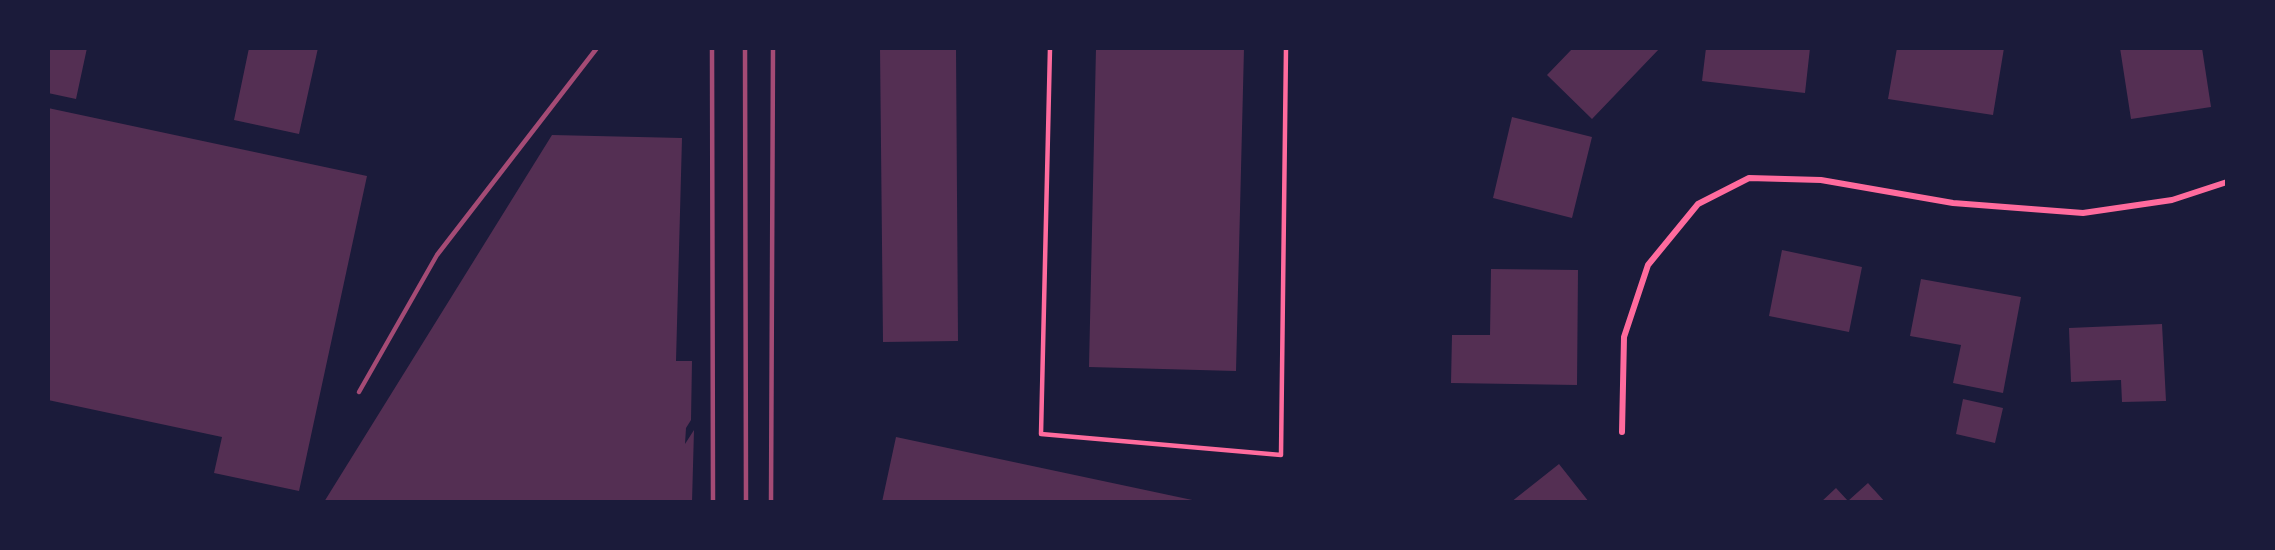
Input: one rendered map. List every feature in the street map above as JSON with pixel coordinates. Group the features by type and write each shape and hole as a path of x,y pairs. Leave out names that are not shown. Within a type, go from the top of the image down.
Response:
{"street":[{"path":"1622,432 1624,337 1648,265 1698,204 1749,178 1821,180 1953,203 2083,213 2172,200 2227,182"}],"lane":[{"path":"1050,48 1041,434 1281,455 1286,48"}],"building":[{"path":"48,48 87,48 76,99 48,93"},
{"path":"249,48 318,48 299,134 234,120"},
{"path":"880,48 956,48 958,341 883,342"},
{"path":"1096,48 1244,48 1236,371 1089,367"},
{"path":"1573,48 1660,48 1592,119 1547,75"},
{"path":"1706,48 1810,48 1805,93 1702,81"},
{"path":"1897,48 2004,48 1993,115 1888,99"},
{"path":"2120,48 2202,48 2211,107 2131,119"},
{"path":"48,108 367,176 299,491 214,473 222,437 48,400"},
{"path":"1512,117 1592,137 1572,218 1493,198"},
{"path":"552,135 682,138 676,361 692,361 691,420 686,428 685,444 694,430 692,502 324,502"},
{"path":"1782,250 1862,267 1849,332 1769,316"},
{"path":"1491,269 1578,270 1577,385 1451,383 1452,335 1490,335"},
{"path":"1921,279 2021,297 2003,393 1953,383 1961,345 1910,336"},
{"path":"2162,324 2166,401 2122,402 2121,380 2071,382 2069,328"},
{"path":"1963,399 2003,408 1995,443 1956,434"},
{"path":"896,437 1197,501 1197,502 882,502"},
{"path":"1559,464 1589,502 1511,502"},
{"path":"1868,483 1885,502 1821,502 1836,488 1848,501"}],"railway":[{"path":"359,392 437,255 597,48"},
{"path":"712,48 713,502"},
{"path":"745,48 746,502"},
{"path":"771,502 773,48"}]}
